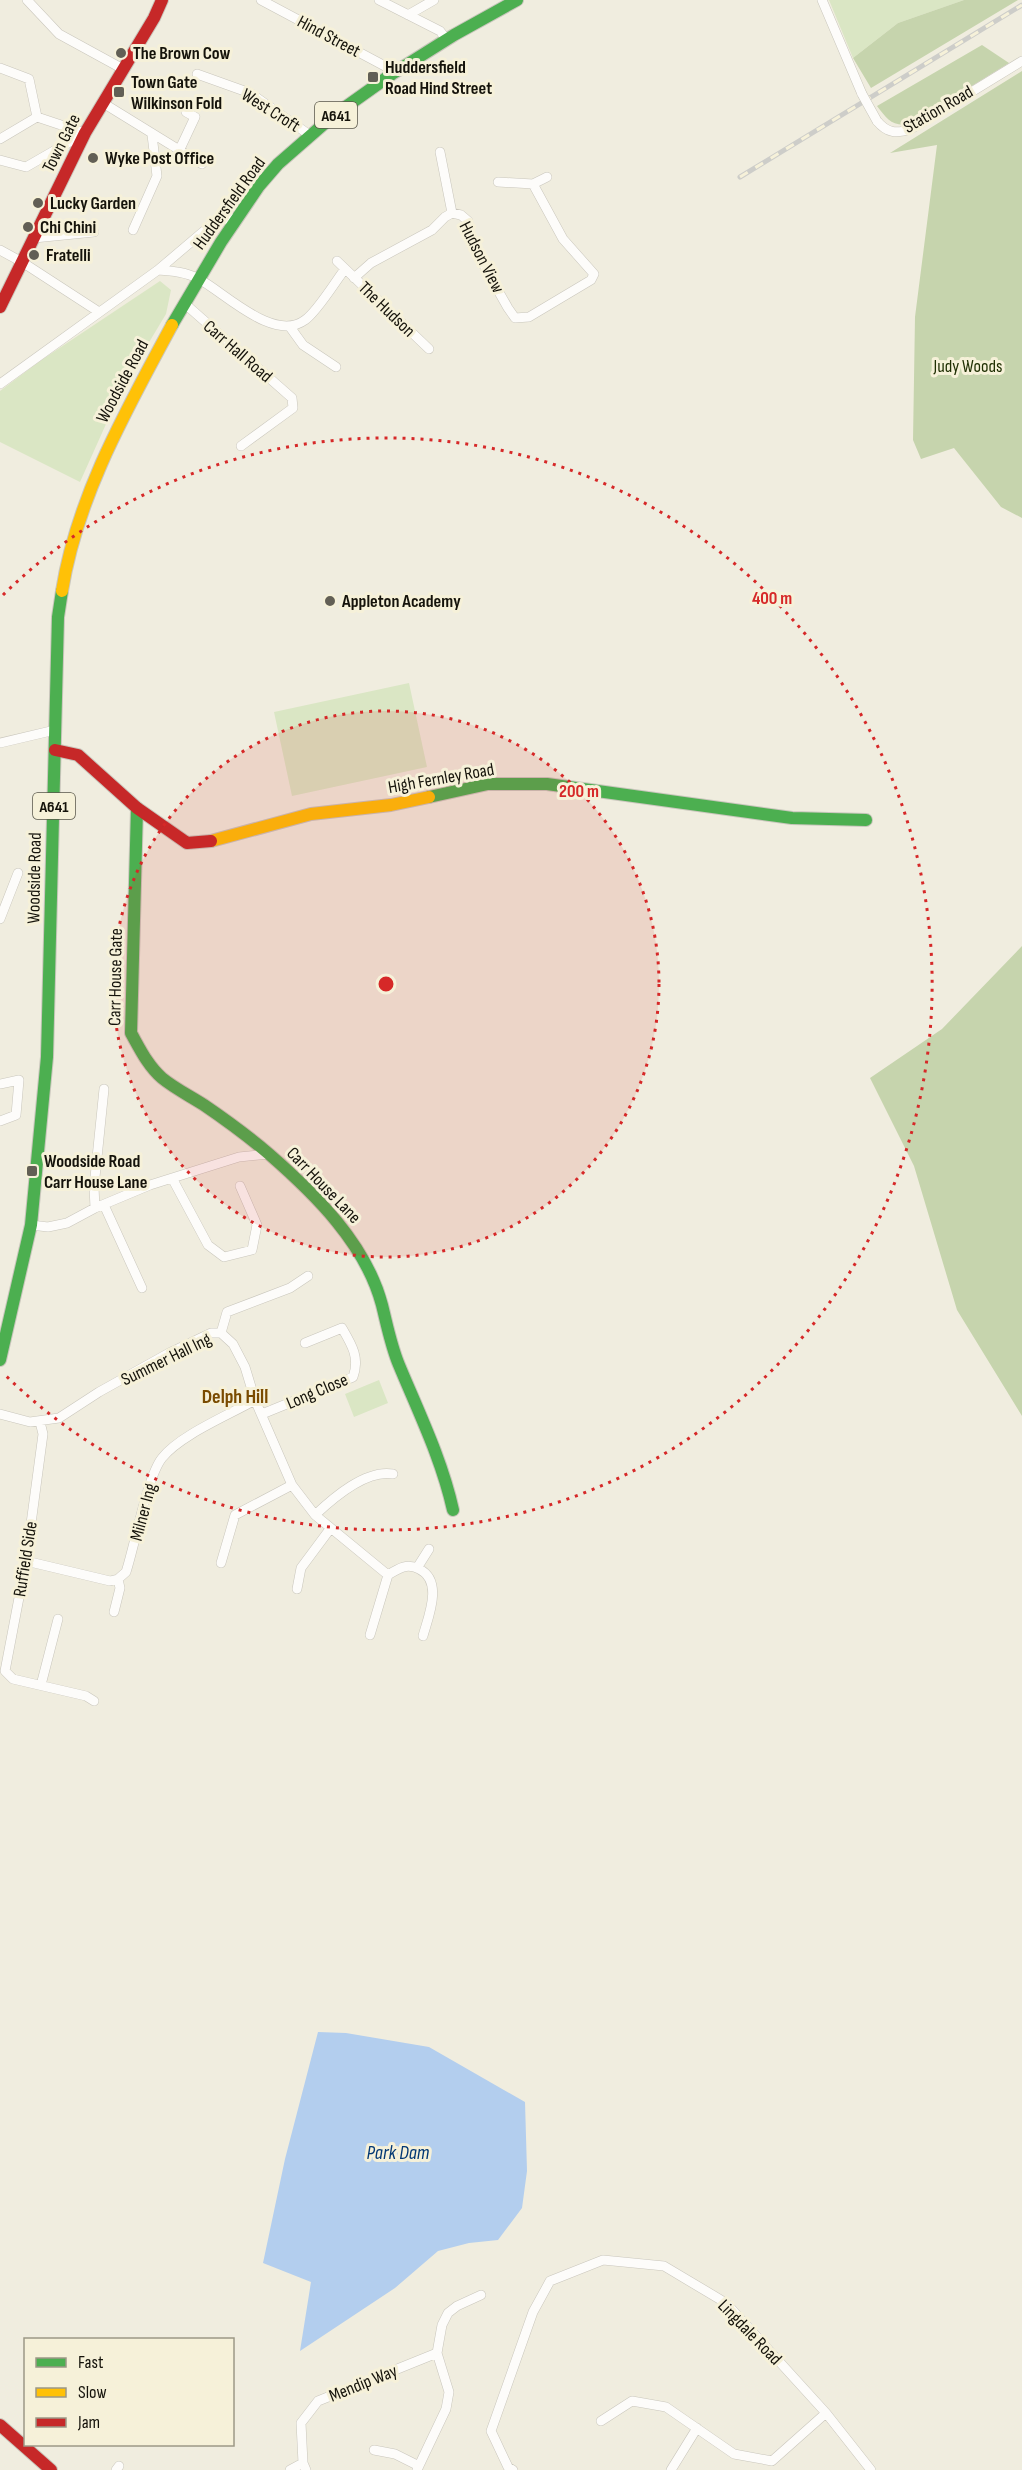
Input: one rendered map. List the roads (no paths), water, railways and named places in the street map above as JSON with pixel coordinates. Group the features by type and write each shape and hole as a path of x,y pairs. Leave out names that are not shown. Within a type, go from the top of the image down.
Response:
{"main road":[{"name":"Town Gate","path":"0,307 85,133 154,18 162,0"},
{"name":"Huddersfield Road","path":"197,278 277,165 339,112 396,72 446,39 517,0"},
{"name":"Woodside Road","path":"0,1360 31,1225 47,1057 58,617 62,586 76,530 120,421 197,278"},
{"name":"High Fernley Road","path":"55,750 78,755 137,808 187,843 205,843 310,814 391,805 488,784 547,784 792,818 866,820"},
{"name":"Carr House Gate","path":"137,808 131,1033 146,1059 161,1077 205,1106 269,1154"},
{"name":"Carr House Lane","path":"269,1154 334,1217 362,1258 382,1305 383,1316 397,1360 446,1479 453,1510"},
{"path":"0,2425 51,2470"}],"street":[{"path":"27,0 59,34 123,69"},
{"name":"Hind Street","path":"261,0 396,72"},
{"path":"379,0 440,31 446,39"},
{"name":"Station Road","path":"822,0 862,94 882,128 895,133 911,129 1022,61"},
{"path":"408,15 431,1"},
{"path":"0,68 29,80 37,117"},
{"name":"West Croft","path":"197,74 250,93 311,136"},
{"path":"103,103 202,164"},
{"path":"179,151 195,117 186,112"},
{"path":"0,139 37,117 85,133"},
{"path":"0,160 26,167 85,133"},
{"path":"134,230 157,176 152,135"},
{"name":"Hudson View","path":"440,152 452,213"},
{"path":"498,182 533,184 547,177"},
{"name":"Hudson View","path":"354,278 371,263 432,230 445,217 452,213 461,215 468,222 470,241 508,308 515,318 525,318 591,280 594,274 563,238 533,184"},
{"path":"0,384 158,270 217,220 238,218"},
{"path":"34,238 94,232"},
{"path":"0,250 99,312"},
{"name":"The Hudson","path":"337,261 429,349"},
{"name":"The Hudson","path":"290,327 306,320 345,269"},
{"name":"Huddersfield Road","path":"158,270 177,271 197,278"},
{"path":"197,278 258,319 290,327 303,345 336,367"},
{"name":"Carr Hall Road","path":"184,303 292,399 292,408 241,446"},
{"path":"0,743 55,730"},
{"path":"0,919 18,873"},
{"path":"0,1084 19,1080 16,1114 0,1121"},
{"path":"104,1089 94,1187 100,1206 142,1288"},
{"name":"Carr House Lane","path":"31,1225 48,1227 67,1223 100,1206 172,1178 239,1157 269,1154"},
{"path":"172,1178 208,1245 224,1257 252,1250 257,1225 240,1186"},
{"path":"221,1333 227,1312 290,1288 308,1276"},
{"name":"Long Close","path":"262,1414 353,1377 356,1368 355,1350 342,1328 305,1343"},
{"name":"Summer Hall Ing","path":"0,1414 20,1420 40,1422 59,1418 99,1392 170,1353 211,1333 221,1333 233,1344 245,1367 255,1400 292,1485 315,1515 388,1575"},
{"name":"Milner Ing","path":"118,1579 126,1572 153,1475 163,1457 201,1430 255,1400"},
{"name":"Ruffield Side","path":"40,1422 43,1434 26,1561 6,1671 13,1679 86,1696 94,1701"},
{"path":"315,1515 337,1495 376,1473 393,1474"},
{"path":"221,1563 236,1515 292,1485"},
{"path":"297,1589 302,1568 330,1529"},
{"path":"417,1568 429,1548"},
{"path":"26,1561 110,1581 118,1579 120,1588 114,1612"},
{"path":"370,1635 388,1575 402,1566 417,1568 428,1576 432,1583 433,1592 423,1636"},
{"path":"41,1685 58,1619"},
{"name":"Lingdale Road","path":"513,2470 508,2467 491,2431 532,2312 550,2281 603,2260 664,2266 726,2303 826,2413 871,2470"},
{"path":"374,2450 395,2454 418,2468 446,2409 449,2392 437,2353 442,2325 448,2313 457,2306 481,2295"},
{"name":"Mendip Way","path":"304,2467 301,2423 318,2401 437,2353"},
{"path":"601,2421 632,2401 666,2407 734,2454 772,2461 826,2413"},
{"path":"671,2470 697,2428"},
{"path":"290,2470 304,2467"}],"water":[{"name":"Park Dam","path":"318,2032 346,2033 429,2047 525,2102 527,2171 522,2208 498,2240 469,2243 438,2251 395,2288 300,2351 311,2282 263,2263 285,2159"}],"railway":[{"path":"740,177 1022,5"}],"place":[{"name":"The Brown Cow","path":"121,53"},
{"name":"Huddersfield Road Hind Street","path":"373,77"},
{"name":"Town Gate Wilkinson Fold","path":"119,92"},
{"name":"Wyke Post Office","path":"93,158"},
{"name":"Lucky Garden","path":"38,203"},
{"name":"Chi Chini","path":"28,227"},
{"name":"Fratelli","path":"34,255"},
{"name":"Appleton Academy","path":"330,601"},
{"name":"Woodside Road Carr House Lane","path":"32,1171"}],"district":[{"name":"Delph Hill","path":"235,1396"}],"park label":[{"name":"Judy Woods","path":"968,366"}]}
